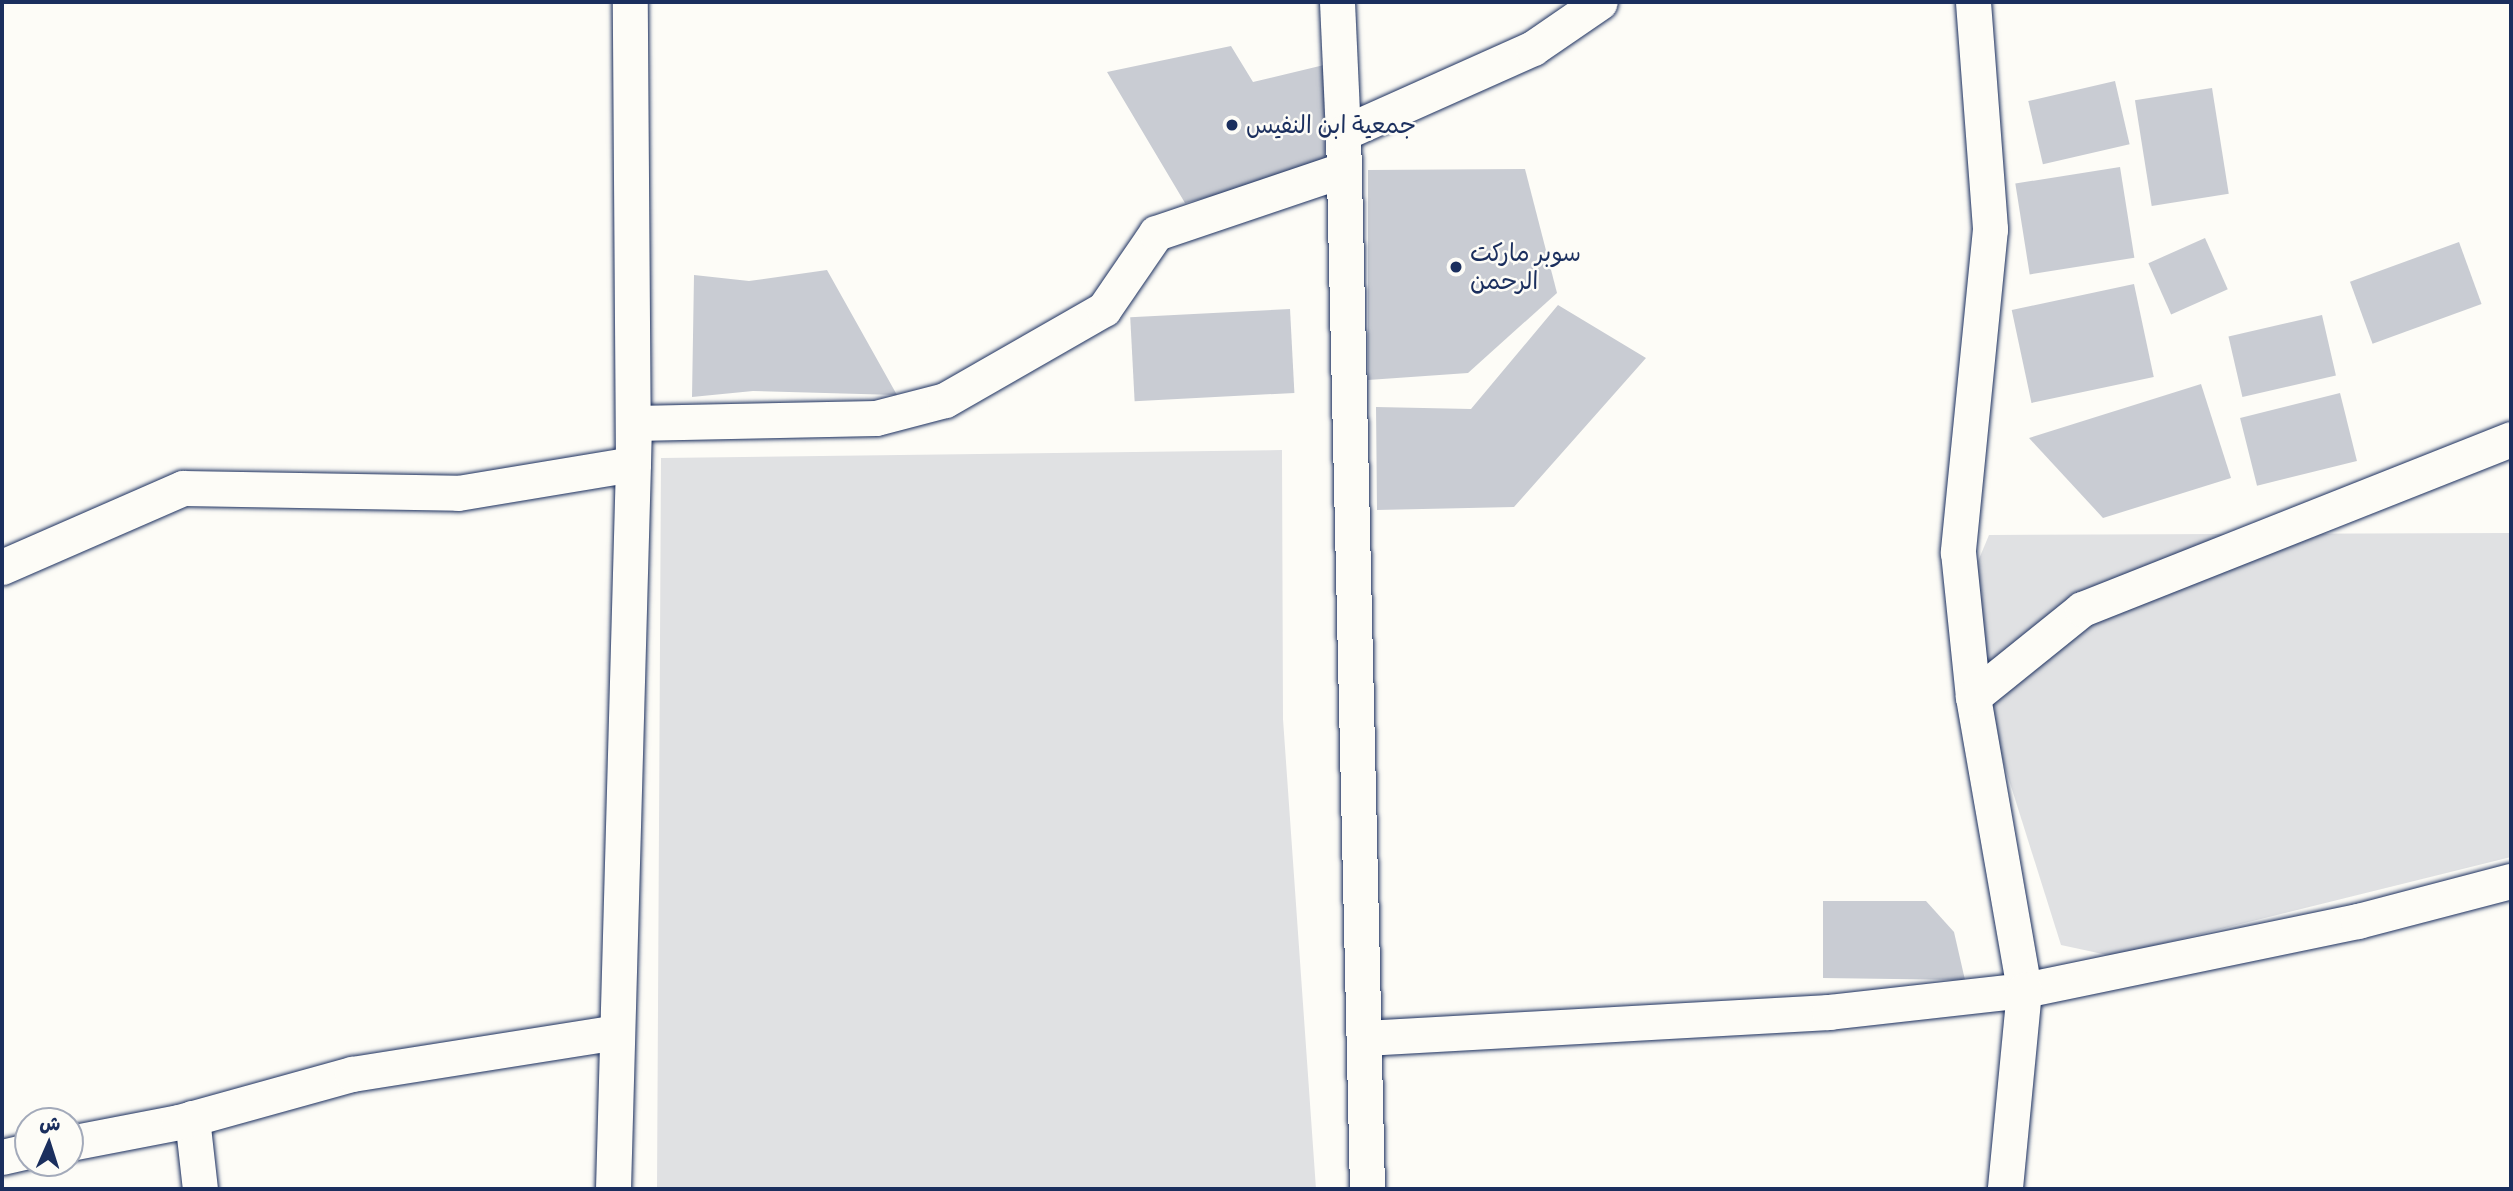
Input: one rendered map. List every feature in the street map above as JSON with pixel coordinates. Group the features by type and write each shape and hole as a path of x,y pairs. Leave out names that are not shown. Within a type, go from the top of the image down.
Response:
{"street":[{"path":"630,2 633,464"},
{"path":"1337,2 1343,133 1367,1189"},
{"path":"1343,133 1533,48 1600,2"},
{"path":"1973,2 1990,229 1958,552 1973,697 2024,990 2005,1189"},
{"path":"613,1189 634,423 876,418 944,400 1104,309 1156,233 1342,170"},
{"path":"1973,697 2082,609 2511,439"},
{"path":"2,567 183,488 458,493 633,464"},
{"path":"1364,1038 1829,1012 2024,990 2358,921 2511,881"},
{"path":"84,1140 192,1118 352,1074 616,1032"},
{"path":"192,1118 200,1189"}],"shaded area":[{"path":"1282,450 1283,719 1316,1189 657,1189 661,458"},
{"path":"2511,533 2511,857 2112,956 2061,945 1988,713 1974,571 1989,535"}],"building":[{"name":"جمعية ابن النفيس","path":"1231,46 1253,82 1324,65 1325,168 1185,203 1107,72"},
{"path":"2115,81 2130,144 2043,164 2028,101"},
{"path":"2212,88 2229,194 2152,206 2135,100"},
{"path":"2120,167 2134,258 2030,274 2015,184"},
{"path":"1525,169 1557,293 1468,373 1368,380 1368,170"},
{"path":"2205,238 2228,289 2171,314 2148,263"},
{"path":"2459,242 2482,304 2373,344 2350,282"},
{"path":"827,270 897,395 753,391 692,397 694,275 749,281"},
{"path":"2134,284 2154,377 2031,403 2012,310"},
{"path":"1558,305 1646,358 1514,507 1377,510 1376,407 1471,409"},
{"path":"1290,309 1294,393 1135,401 1130,317"},
{"path":"2322,315 2336,375 2242,397 2228,337"},
{"path":"2201,384 2231,478 2103,518 2029,438"},
{"path":"2340,393 2357,461 2257,486 2240,418"},
{"path":"1823,901 1926,901 1954,932 1965,980 1823,978"}],"place":[{"name":"جمعية ابن النفيس","path":"1232,125"},
{"name":"سوبر ماركت الرحمن","path":"1456,267"}]}
